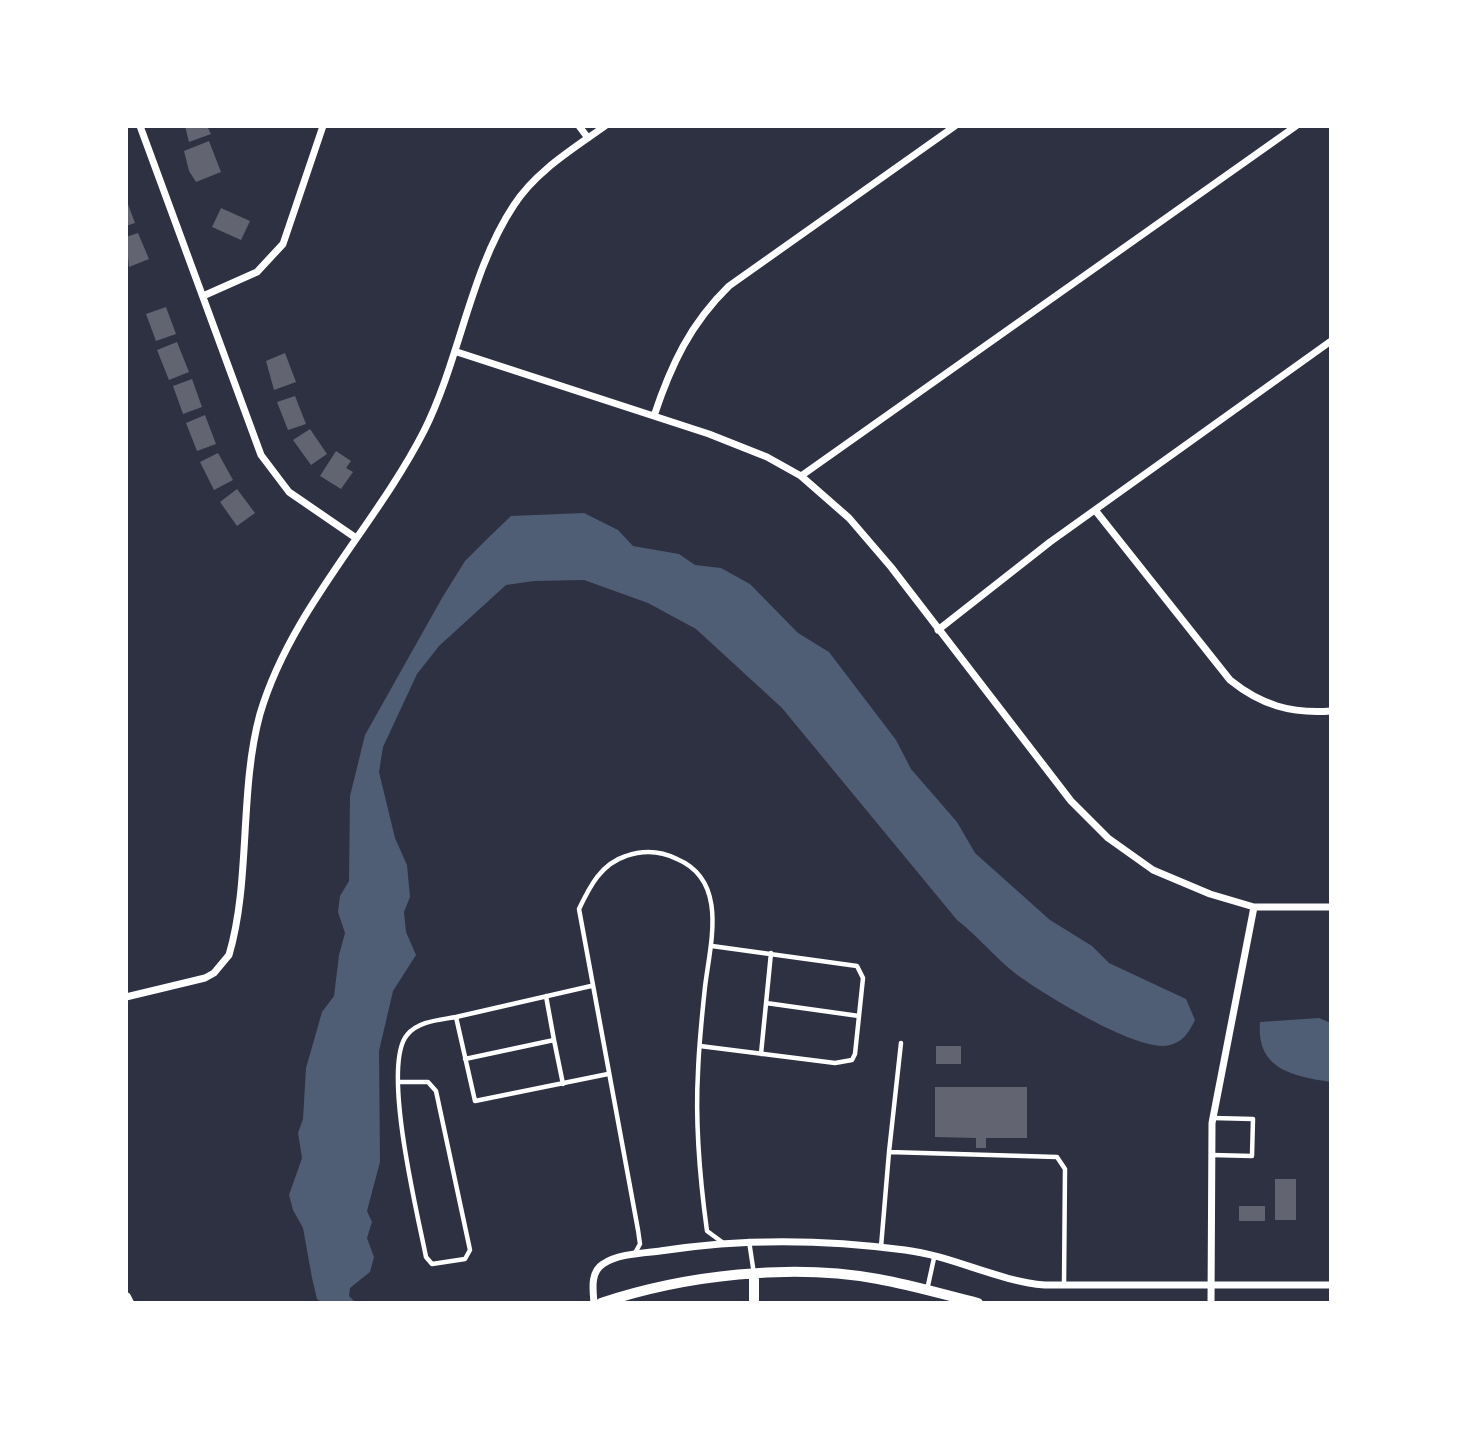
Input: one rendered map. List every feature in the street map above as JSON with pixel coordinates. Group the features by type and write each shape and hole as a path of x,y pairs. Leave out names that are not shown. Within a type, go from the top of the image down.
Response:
{"main road":[{"path":"126,1297 129,1303"}],"street":[{"path":"140,126 269,468 301,503 356,538"},
{"path":"203,296 257,272 283,244 323,126"},
{"path":"579,126 588,138"},
{"path":"126,998 205,978 214,973 229,956 253,750 260,714 289,648 422,434 457,352 500,228 527,188 548,168 606,126"},
{"path":"654,416 681,344 707,307 729,286 955,126"},
{"path":"801,476 1296,126"},
{"path":"938,630 1095,510 1331,341"},
{"path":"457,352 654,416 767,457 801,476 849,518 1071,802 1108,838 1153,870 1210,894 1254,907 1331,907"},
{"path":"1095,510 1230,680 1255,698 1283,709 1331,711"},
{"path":"1211,1303 1213,1118 1254,907"},
{"path":"594,1303 593,1276 603,1264 634,1254 722,1242 787,1239 908,1250 1023,1283 1331,1285"},
{"path":"601,1303 685,1281 814,1273 876,1279 978,1303"},
{"path":"754,1275 754,1303"},
{"path":"924,1303 926,1290"}],"lane":[{"path":"634,1254 640,1244 638,1230 591,986 579,909 588,888 610,861 638,852 664,853 689,863 704,881 712,902 714,929 698,1074 703,1198 707,1231 722,1242"},
{"path":"700,1046 814,1062 852,1060 859,1016 863,978 857,966 712,946"},
{"path":"761,1054 771,953"},
{"path":"400,1082 428,1082 436,1091 470,1250 465,1258 432,1264 426,1257 402,1138 400,1082 399,1053 408,1033 421,1024 591,986"},
{"path":"546,996 563,1083"},
{"path":"766,1003 859,1016"},
{"path":"456,1017 475,1101 608,1074"},
{"path":"465,1059 554,1040"},
{"path":"881,1248 901,1043"},
{"path":"1211,1155 1252,1156 1253,1119 1213,1118"},
{"path":"889,1152 1057,1157 1065,1169 1064,1285"},
{"path":"749,1241 754,1275"},
{"path":"926,1290 934,1258"}],"water":[{"path":"584,513 618,530 633,546 679,554 695,565 721,568 750,584 798,633 829,652 896,740 911,769 957,822 975,853 1050,920 1092,946 1109,963 1186,999 1195,1020 1179,1042 1156,1045 1115,1032 1091,1020 1016,974 957,920 782,708 696,629 648,603 584,580 534,581 506,585 439,646 417,674 383,747 379,772 395,838 407,865 410,897 404,912 406,932 416,955 393,991 379,1051 380,1162 367,1211 372,1222 367,1238 374,1257 370,1272 350,1288 349,1296 356,1303 322,1303 317,1299 303,1228 293,1210 289,1195 302,1158 298,1133 303,1119 306,1068 322,1012 334,996 339,955 345,933 338,912 340,896 349,881 350,796 365,735 465,561 511,516"},
{"path":"1319,1018 1331,1023 1331,1082 1303,1077 1279,1067 1270,1060 1260,1038 1260,1022"}],"building":[{"path":"185,126 207,126 211,134 189,142"},
{"path":"209,141 221,172 196,182 189,171 184,151"},
{"path":"126,199 135,223 126,226"},
{"path":"221,208 250,221 241,240 212,227"},
{"path":"138,233 149,259 129,267 126,237"},
{"path":"166,307 176,334 156,341 146,314"},
{"path":"177,342 189,372 169,380 157,350"},
{"path":"285,353 296,382 274,390 266,361"},
{"path":"192,379 202,407 183,414 173,386"},
{"path":"295,396 306,424 288,430 277,402"},
{"path":"205,415 216,444 197,451 186,423"},
{"path":"310,429 327,454 311,465 293,440"},
{"path":"336,451 351,461 346,468 353,472 341,489 320,476"},
{"path":"218,453 233,480 214,490 200,462"},
{"path":"237,489 255,513 237,526 220,502"},
{"path":"936,1046 961,1046 961,1064 936,1064"},
{"path":"935,1087 1027,1087 1027,1138 986,1138 986,1148 976,1148 976,1138 935,1137"},
{"path":"1275,1179 1296,1179 1296,1220 1275,1220"},
{"path":"1239,1206 1265,1206 1265,1221 1239,1221"}]}
